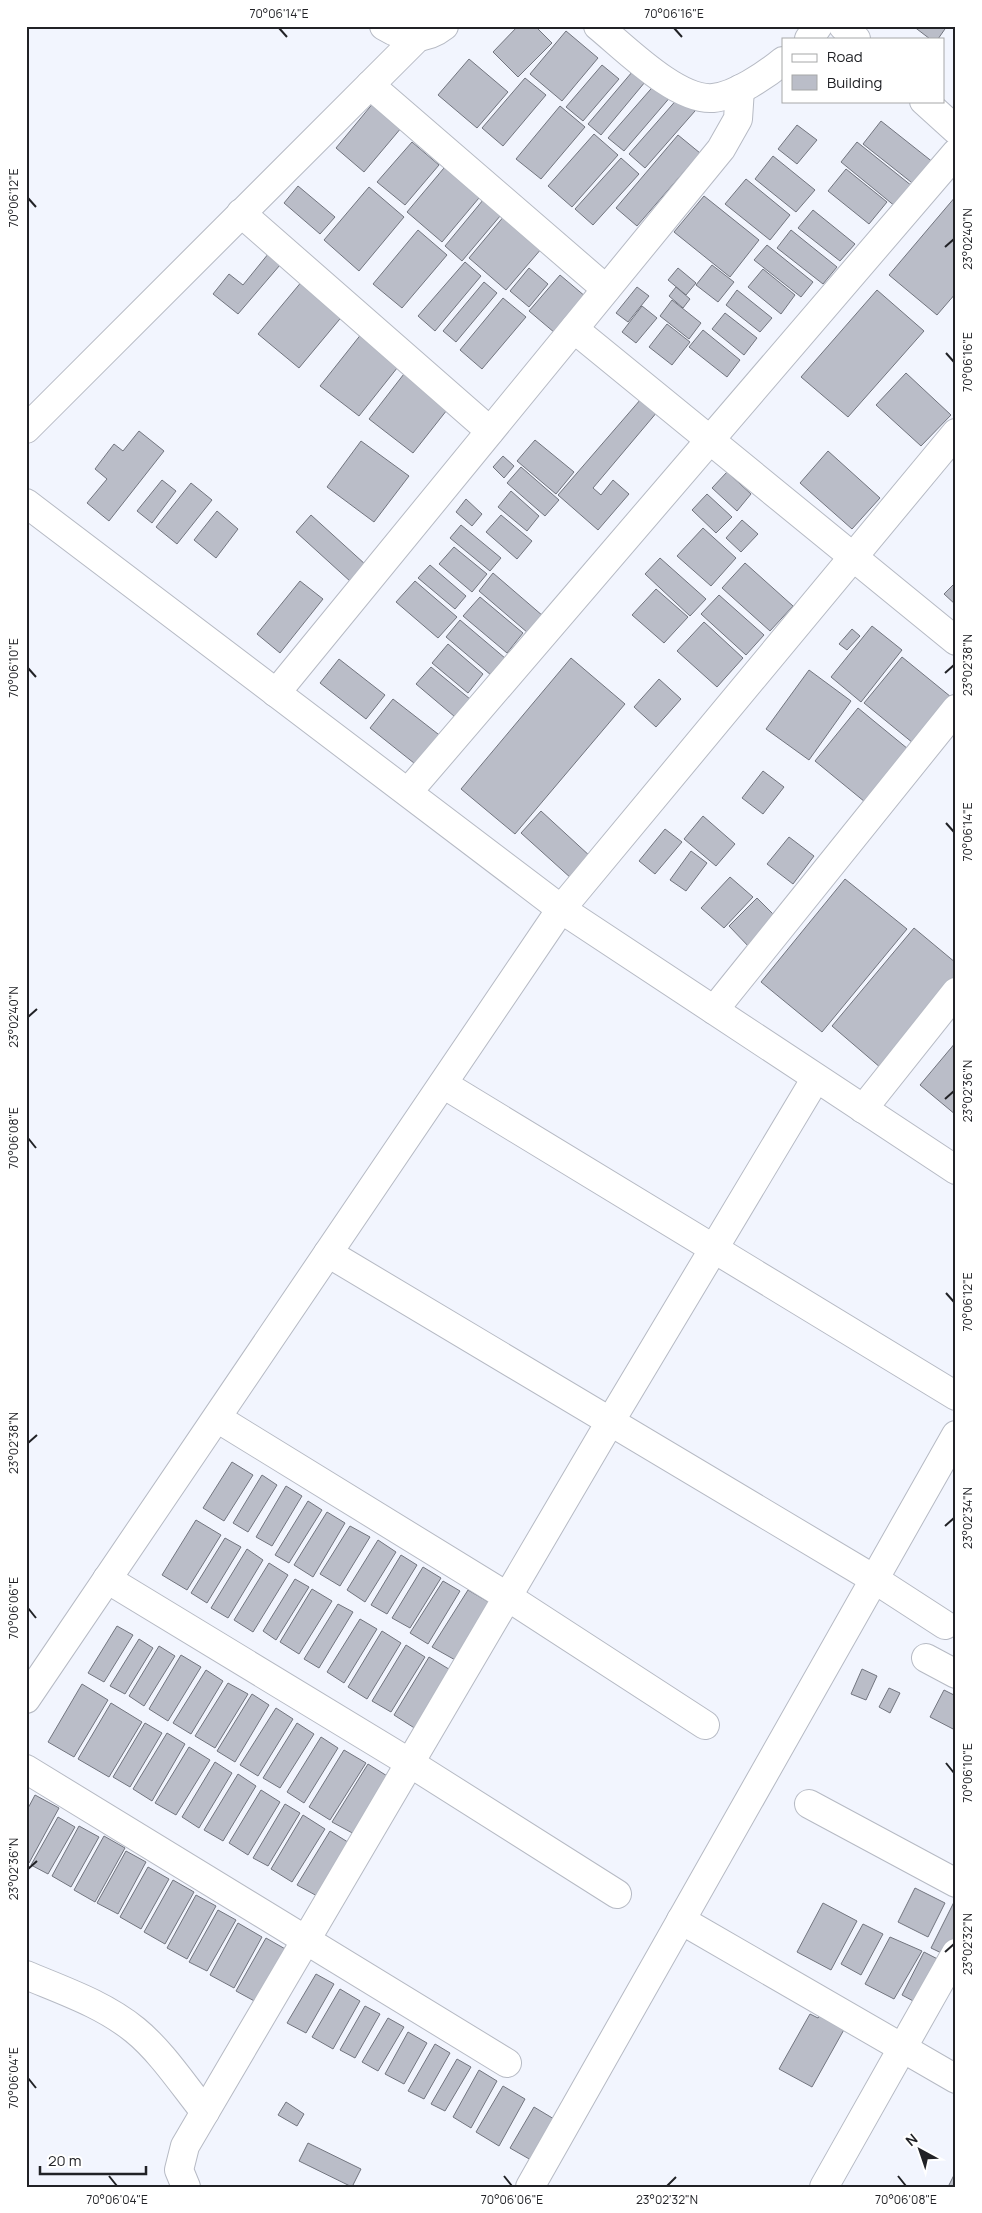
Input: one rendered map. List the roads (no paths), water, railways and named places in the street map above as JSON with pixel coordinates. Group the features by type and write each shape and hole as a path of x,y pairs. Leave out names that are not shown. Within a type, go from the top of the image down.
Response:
{"street":[{"path":"384,26 395,33 417,38"},
{"path":"26,429 417,38 437,32 444,26"},
{"path":"598,26 666,82 689,94 712,98 740,89 782,62"},
{"path":"810,38 818,26"},
{"path":"843,26 855,38"},
{"path":"370,84 606,289"},
{"path":"276,693 721,149 738,119 740,89"},
{"path":"925,102 956,130"},
{"path":"408,792 956,153"},
{"path":"242,214 490,431"},
{"path":"574,329 956,641"},
{"path":"26,1699 562,909 956,433"},
{"path":"26,503 562,909 956,1170"},
{"path":"714,1010 956,709"},
{"path":"863,1109 956,992"},
{"path":"186,2187 179,2170 185,2146 610,1422 816,1078"},
{"path":"443,1084 956,1396"},
{"path":"328,1253 874,1579 945,1625"},
{"path":"217,1418 508,1597 705,1725"},
{"path":"530,2187 956,1435"},
{"path":"107,1579 410,1763 617,1894"},
{"path":"926,1658 956,1674"},
{"path":"26,1769 507,2063"},
{"path":"809,1804 956,1883"},
{"path":"681,1920 956,2079"},
{"path":"824,2187 956,1953"},
{"path":"26,1975 102,2007 136,2030 205,2112"}]}
